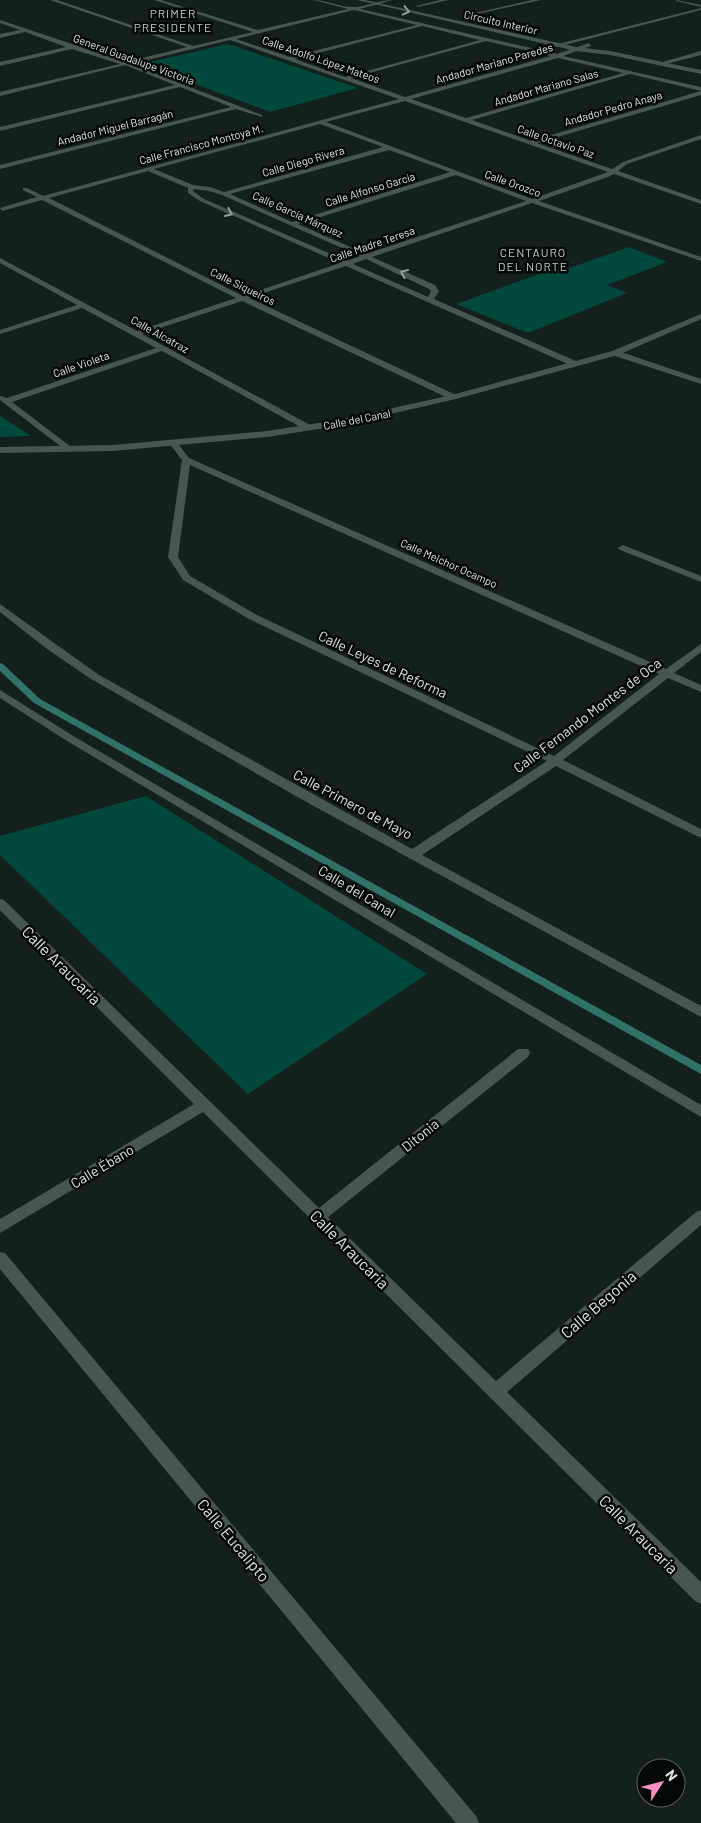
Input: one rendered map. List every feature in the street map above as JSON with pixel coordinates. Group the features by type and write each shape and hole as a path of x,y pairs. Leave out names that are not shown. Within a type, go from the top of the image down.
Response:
{"street":[{"path":"52,0 191,47"},
{"path":"156,0 256,32"},
{"path":"315,0 701,89"},
{"name":"Circuito Interior","path":"359,0 557,45 610,53 701,72"},
{"path":"0,94 391,0 400,2"},
{"path":"418,6 447,0"},
{"path":"464,16 539,0"},
{"path":"678,0 701,7"},
{"path":"409,4 436,10"},
{"path":"557,45 701,7"},
{"name":"Circuito Interior","path":"455,14 482,20"},
{"name":"General Guadalupe Victoria","path":"0,21 72,48 124,63 260,116"},
{"path":"289,59 424,25"},
{"path":"0,36 25,30"},
{"name":"Circuito Interior","path":"554,37 588,45 610,53"},
{"name":"Calle Adolfo López Mateos","path":"229,38 405,99"},
{"path":"346,78 486,40"},
{"name":"Andador Mariano Paredes","path":"405,99 588,45"},
{"path":"0,64 72,48"},
{"path":"662,63 701,53"},
{"name":"Andador Mariano Salas","path":"467,120 630,73"},
{"path":"0,129 180,85"},
{"name":"Andador Pedro Anaya","path":"531,143 701,93"},
{"name":"Calle Octavio Paz","path":"405,99 701,202"},
{"name":"Calle Francisco Montoya M.","path":"2,209 405,99"},
{"name":"Andador Miguel Barragán","path":"0,167 236,106"},
{"name":"Calle Orozco","path":"320,122 530,200 701,259"},
{"name":"Calle Madre Teresa","path":"136,334 606,176 625,163 701,137"},
{"name":"Calle Diego Rivera","path":"224,194 388,148"},
{"name":"Calle García Márquez","path":"148,169 192,187 210,189 224,194 432,287 436,293 430,301"},
{"name":"Calle Alfonso García","path":"292,224 455,173"},
{"name":"Calle García Márquez","path":"192,187 190,192 202,200 573,363"},
{"name":"Calle Siqueiros","path":"25,189 242,298 453,397"},
{"name":"Calle Alcatraz","path":"0,260 309,428"},
{"path":"0,269 10,266"},
{"path":"0,332 83,305"},
{"name":"Calle del Canal","path":"0,450 71,450 173,442 309,428 388,413 615,353 701,316"},
{"name":"Calle Violeta","path":"3,399 162,348"},
{"path":"615,353 701,382"},
{"path":"3,399 71,450"},
{"path":"173,442 186,460"},
{"name":"Calle Melchor Ocampo","path":"186,460 701,689"},
{"name":"Calle Leyes de Reforma","path":"186,460 172,557 186,578 253,617 555,760 701,834"},
{"path":"623,548 701,579"},
{"name":"Calle Primero de Mayo","path":"0,607 51,648 95,677 305,796 701,1012"},
{"name":"Calle Fernando Montes de Oca","path":"414,854 555,760 701,647"},
{"name":"Calle del Canal","path":"0,693 71,739 701,1112"},
{"name":"Calle Araucaria","path":"0,903 700,1594"},
{"name":"Ditonia","path":"318,1217 523,1053"},
{"name":"Calle Ébano","path":"0,1227 204,1105"},
{"name":"Calle Begonia","path":"495,1392 701,1216"},
{"name":"Calle Eucalipto","path":"0,1258 468,1823"}],"green space":[{"path":"228,44 358,88 270,112 142,64"},
{"path":"629,247 667,262 607,285 627,293 528,333 456,304 558,267 564,270"},
{"path":"0,416 31,436 0,437"},
{"path":"146,796 427,974 248,1094 0,855 0,836"}],"waterway":[{"path":"0,666 37,701 701,1070"}],"district":[{"name":"PRIMER PRESIDENTE","path":"173,20"},
{"name":"CENTAURO DEL NORTE","path":"533,259"}]}
